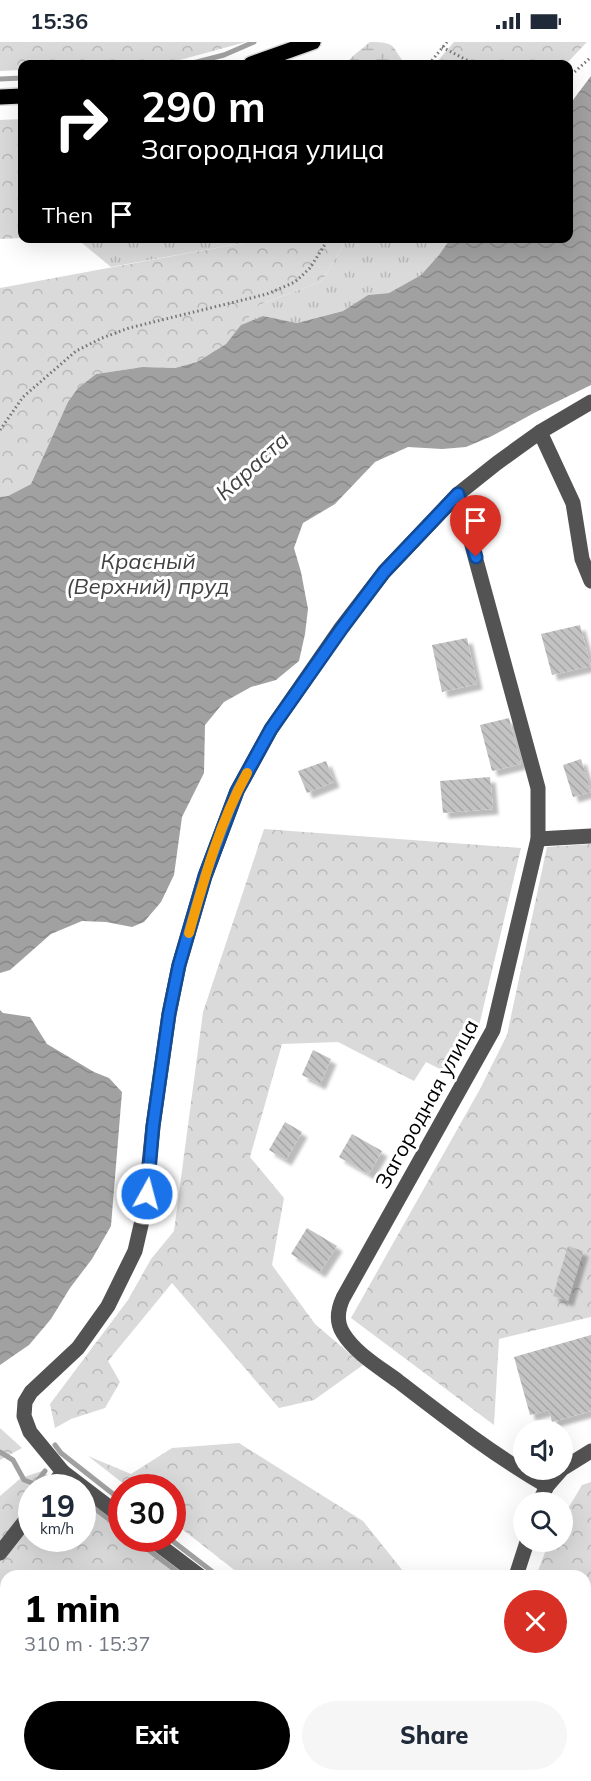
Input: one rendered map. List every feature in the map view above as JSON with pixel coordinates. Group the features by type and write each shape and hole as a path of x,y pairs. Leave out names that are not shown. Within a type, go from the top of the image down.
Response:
{"main road":[{"path":"262,60 313,42"},
{"path":"0,97 18,96"}],"street":[{"path":"108,1506 63,1472 30,1432 24,1416 25,1402 31,1392 78,1348 108,1306 135,1251 144,1212 169,1014 179,965 205,876 237,791 271,729 384,572 458,494 540,432 591,402"},
{"path":"540,432 573,503 582,559 591,580"},
{"name":"Загородная улица","path":"458,494 538,788 538,839 493,1030 343,1298 338,1308 338,1319 342,1332 360,1352 432,1407 523,1472 547,1486"},
{"path":"538,839 591,836"},
{"path":"573,1462 591,1451"},
{"path":"544,1492 552,1480"},
{"path":"0,1553 18,1530"},
{"path":"168,1552 192,1570"},
{"path":"518,1570 524,1552"}],"path":[{"path":"432,60 447,42"},
{"path":"442,47 466,60"},
{"path":"573,73 591,57"},
{"path":"0,430 23,398 76,351 129,328 267,294 295,282 310,268 326,243"}],"green space":[{"path":"0,42 246,42 180,60 18,60 18,70 0,71"},
{"path":"370,42 380,42 393,47 403,60 350,60"},
{"path":"454,42 587,42 570,60 438,60"},
{"path":"18,119 18,238 0,239 0,120"},
{"path":"82,243 243,243 111,267"},
{"path":"243,243 345,243 322,281 259,305 226,344 197,362 175,368 143,367 96,374 78,388 31,484 8,496 0,497 0,288"},
{"path":"345,243 447,243 421,275 389,293 368,295 343,311 297,323 263,316 241,325 259,305 322,281"},
{"path":"264,829 521,848 479,1026 450,1074 426,1062 414,1081 338,1042 282,1044 250,1157 284,1198 272,1265 315,1324 363,1365 314,1400 279,1408 172,1283 108,1361 120,1382 105,1408 71,1419 55,1428 50,1404 128,1300 151,1259 174,1231 203,1012"},
{"path":"591,844 591,1317 499,1339 494,1425 351,1318 480,1089 507,1035 547,847"},
{"path":"0,1428 22,1448 0,1460"},
{"path":"239,1443 363,1521 402,1570 234,1570 186,1532 186,1474 131,1474 172,1448"},
{"path":"88,1456 131,1474 111,1474"},
{"path":"18,1481 18,1552 96,1552 96,1511 108,1521 108,1552 149,1552 173,1570 0,1570 0,1496"},
{"path":"591,1482 591,1570 538,1570 545,1552 573,1552 573,1500 582,1485"}],"water":[{"name":"Красный (Верхний) пруд","path":"591,76 591,385 466,447 442,449 408,447 375,462 335,504 303,523 294,548 308,609 299,661 276,680 251,687 224,702 205,725 204,773 182,817 174,875 161,902 144,922 132,927 106,922 82,921 51,934 10,970 0,973 0,497 8,496 31,484 68,402 78,388 96,374 143,367 175,368 197,362 226,344 241,325 263,316 297,323 343,311 368,295 389,293 421,275 447,243 573,243 573,100"},
{"path":"0,1010 3,1013 30,1017 47,1044 94,1072 109,1078 122,1092 111,1226 92,1259 70,1288 51,1319 29,1345 0,1365"}],"building":[{"path":"580,625 591,666 552,675 541,634"},
{"path":"467,638 477,684 442,692 432,645"},
{"path":"509,718 521,764 492,771 480,725"},
{"path":"581,759 591,792 573,797 563,765"},
{"path":"326,761 334,782 307,793 298,771"},
{"path":"490,777 493,809 443,813 440,781"},
{"path":"313,1050 331,1059 320,1084 302,1075"},
{"path":"285,1122 302,1132 286,1160 269,1150"},
{"path":"352,1134 382,1151 369,1174 339,1157"},
{"path":"307,1228 337,1246 320,1272 291,1254"},
{"path":"568,1246 583,1251 568,1301 553,1296"},
{"path":"591,1335 591,1411 559,1420 552,1420 549,1410 530,1415 514,1357"}],"waterway":[{"path":"205,60 224,55 254,42"},
{"path":"0,79 18,78"},
{"path":"55,1445 61,1453 108,1490"},
{"path":"0,1452 13,1460 24,1480 35,1484 45,1471"},
{"path":"96,1510 108,1518"},
{"path":"186,1551 210,1570"},
{"path":"151,1552 175,1570"}],"slow traffic":[{"path":"189,933 205,876 237,791 247,773"}],"route":[{"path":"147,1194 153,1126 169,1014 179,965 205,876 237,791 271,729 342,628 384,572 458,494 476,557"}],"water label":[{"name":"Караста","path":"252,466"}]}
